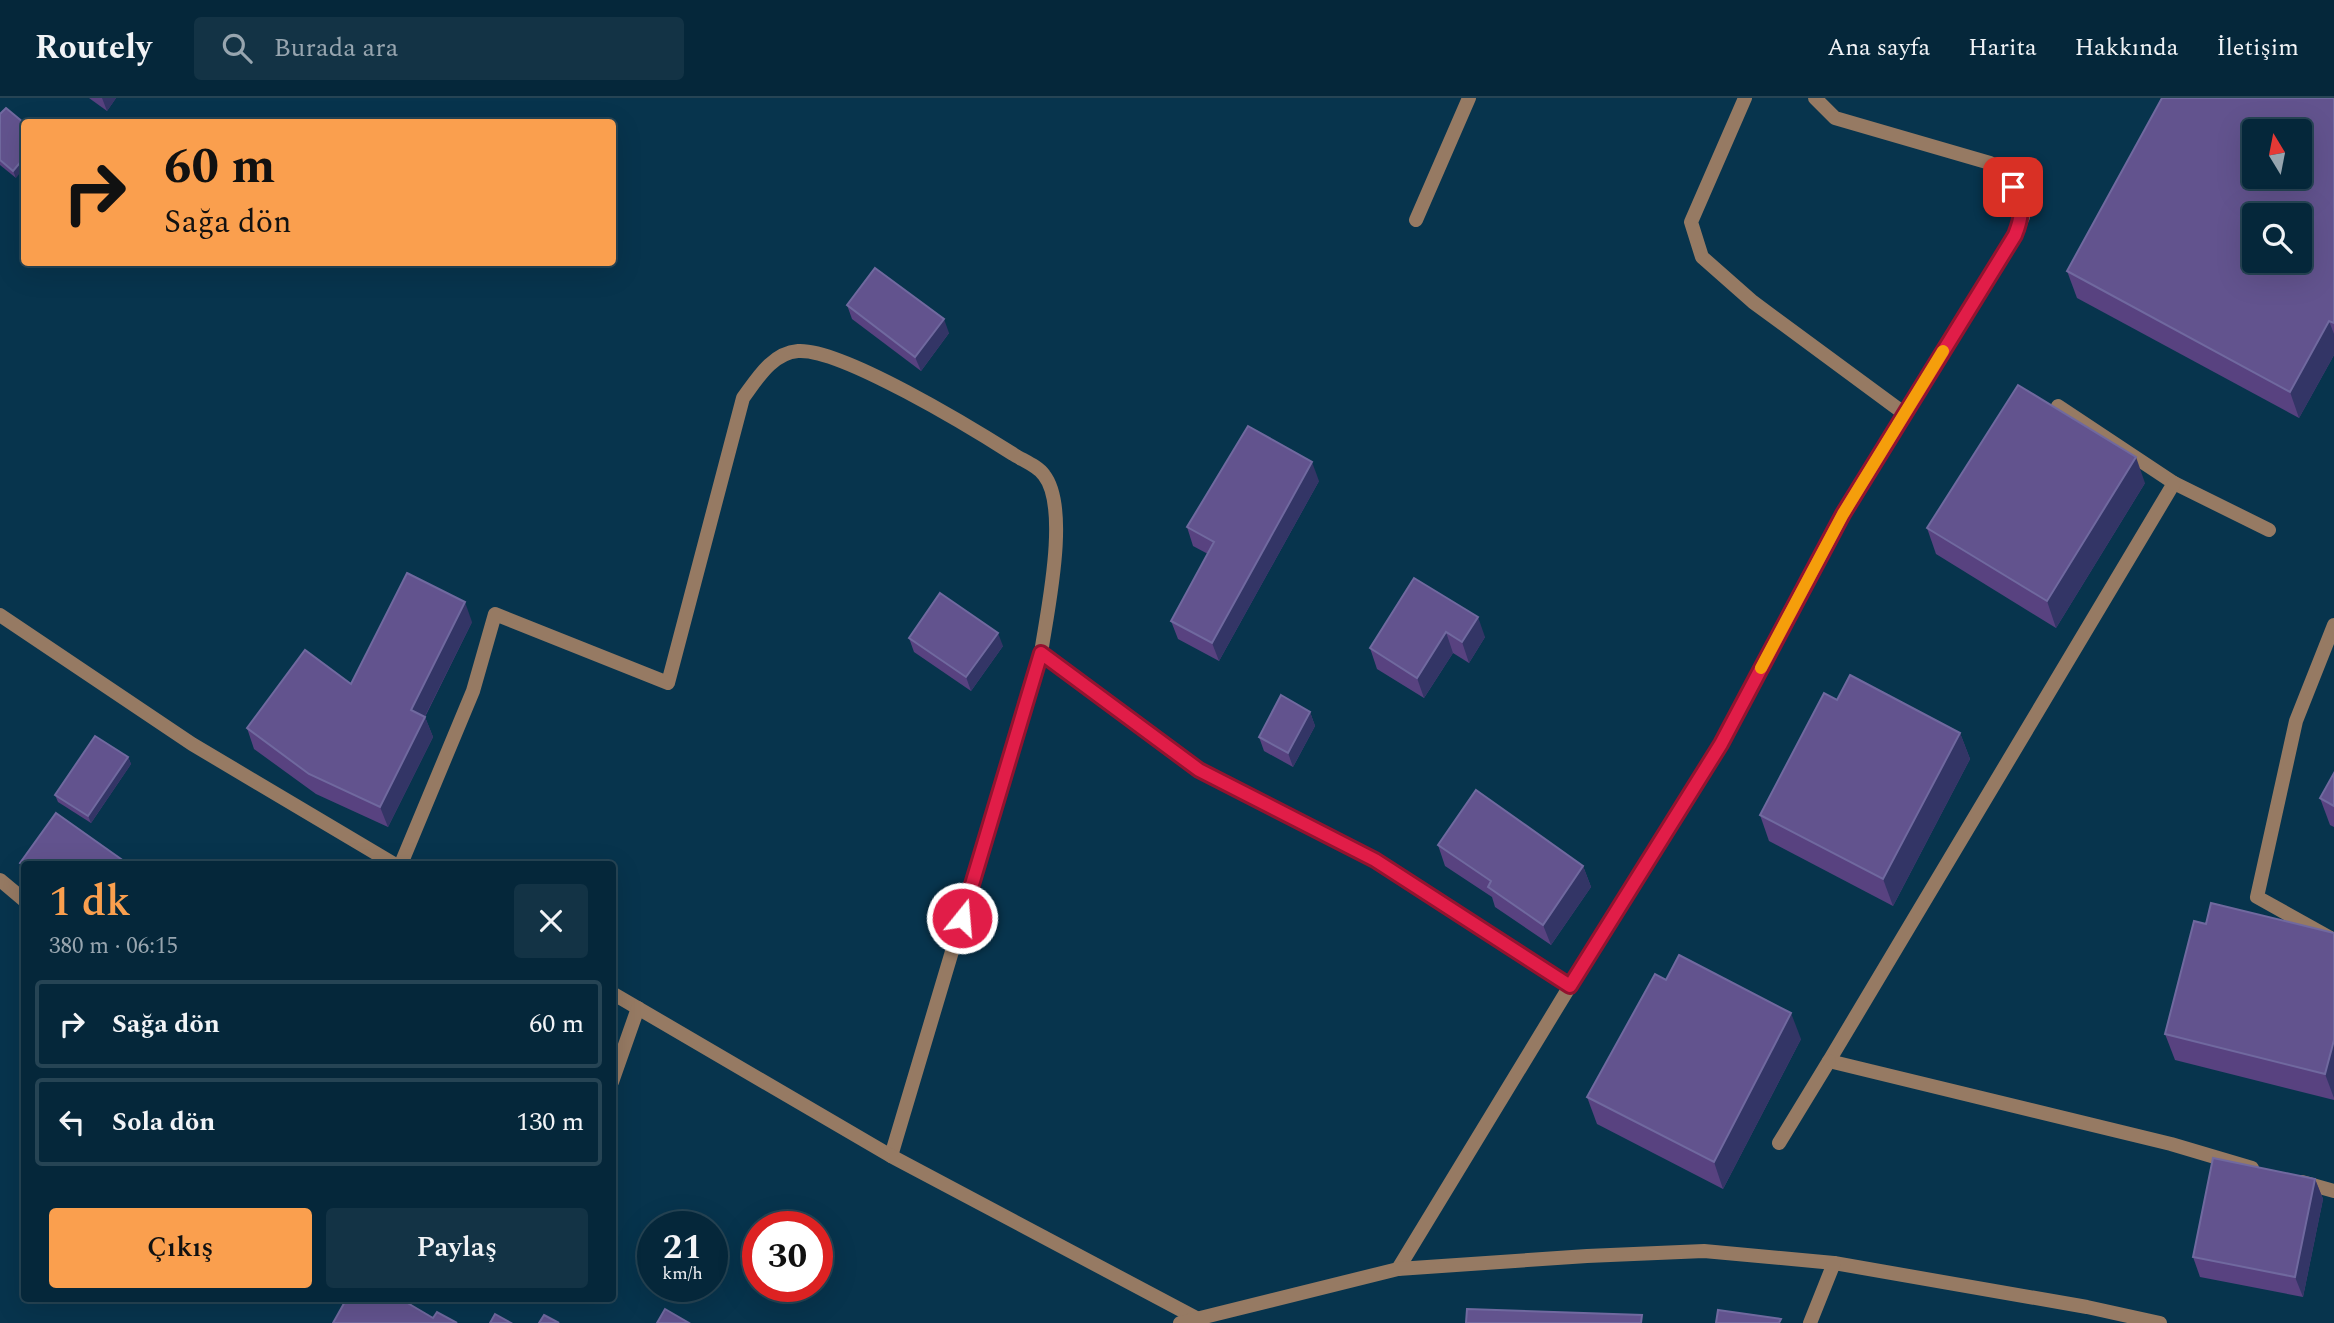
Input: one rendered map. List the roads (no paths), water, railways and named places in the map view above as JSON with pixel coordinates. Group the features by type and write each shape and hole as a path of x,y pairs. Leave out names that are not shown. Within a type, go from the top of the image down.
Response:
{"street":[{"path":"1416,220 1469,98"},
{"path":"1745,98 1691,222 1702,257 1753,302 1905,414"},
{"path":"1398,1269 1721,744 1843,514 2015,235 2023,217 2021,202 2013,187 1990,163 1835,118 1815,98"},
{"path":"402,861 472,691 495,614 668,683 743,398 770,363 796,351 820,354 899,389 983,435 1044,474 1055,500 1054,571 1041,653 891,1156"},
{"path":"2058,406 2174,483 2269,530"},
{"path":"1779,1143 2174,483"},
{"path":"0,615 192,744 389,861"},
{"path":"2334,625 2296,721 2257,897 2334,940"},
{"path":"1041,653 1199,770 1375,860 1570,986"},
{"path":"0,880 21,898"},
{"path":"616,995 891,1156 1198,1319"},
{"path":"616,1071 638,1008"},
{"path":"1829,1060 2171,1144 2263,1171"},
{"path":"2289,1178 2334,1191"},
{"path":"1180,1323 1398,1269 1704,1251 1834,1263 2087,1307 2160,1323"},
{"path":"1810,1323 1834,1263"}]}
